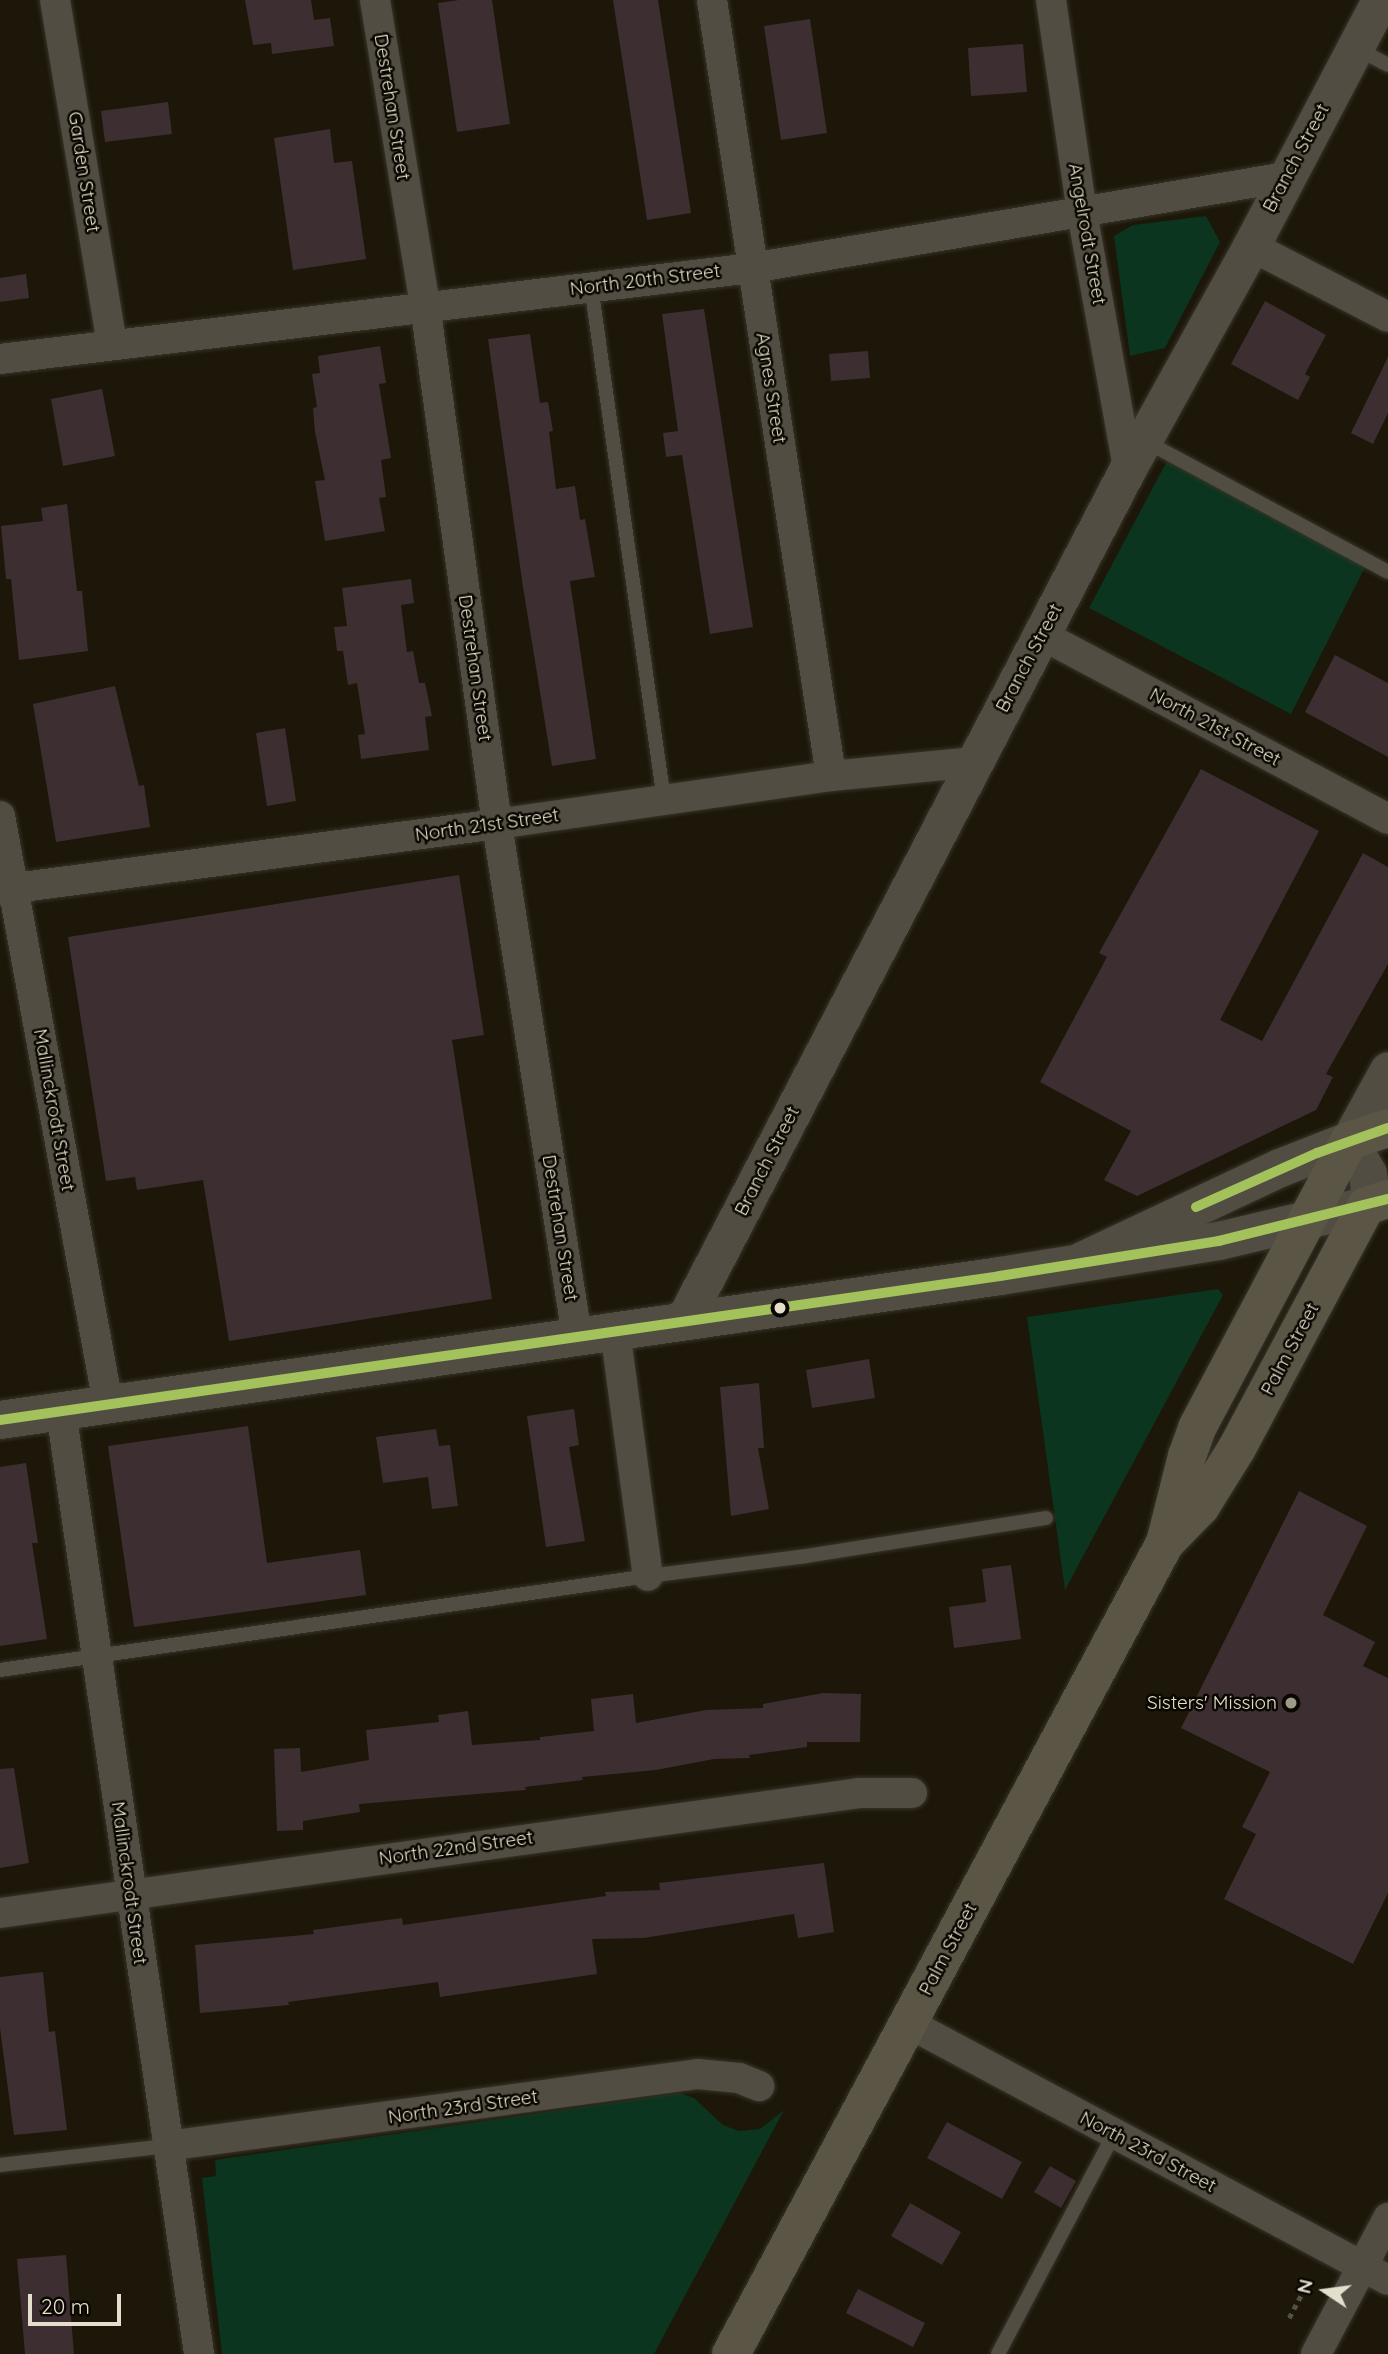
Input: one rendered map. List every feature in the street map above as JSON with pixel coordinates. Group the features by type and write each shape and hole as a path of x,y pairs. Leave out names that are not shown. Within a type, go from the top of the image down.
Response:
{"main road":[{"path":"1082,1261 1280,1168 1388,1128"},
{"name":"Palm Street","path":"1164,1543 1201,1506 1377,1203 1370,1192 1368,1174 1349,1141"},
{"name":"Palm Street","path":"731,2354 1164,1543 1187,1456 1198,1428 1349,1141"},
{"path":"0,1420 1000,1276 1219,1241 1377,1203"}],"street":[{"name":"Garden Street","path":"55,0 112,344"},
{"name":"Destrehan Street","path":"374,0 425,305 497,824 576,1336"},
{"name":"Agnes Street","path":"712,0 831,776"},
{"name":"Angelrodt Street","path":"1051,0 1082,212 1136,454"},
{"name":"Branch Street","path":"684,1320 1136,454 1251,246 1380,0"},
{"name":"North 20th Street","path":"0,359 425,305 752,268 1286,177"},
{"path":"1251,246 1388,317"},
{"name":"North 21st Street","path":"1042,635 1388,819"},
{"name":"North 21st Street","path":"7,889 497,824 831,776 974,762"},
{"name":"Mallinckrodt Street","path":"0,816 7,889 108,1404"},
{"name":"Palm Street","path":"1349,1141 1388,1070"},
{"path":"615,1330 648,1576"},
{"name":"Mallinckrodt Street","path":"61,1411 199,2354"},
{"name":"North 22nd Street","path":"0,1913 859,1793 912,1793"},
{"name":"North 23rd Street","path":"908,2023 1375,2273"},
{"name":"North 23rd Street","path":"167,2146 698,2074 739,2078 759,2085"},
{"path":"1317,2354 1375,2273 1388,2218"}],"lane":[{"path":"1355,48 1388,65"},
{"path":"591,286 664,800"},
{"path":"1136,454 1388,572"},
{"path":"0,1670 648,1576 806,1556 1046,1518"},
{"path":"998,2354 1114,2134"},
{"path":"0,2165 167,2146"}],"path":[{"path":"1289,2318 1309,2280"}],"green space":[{"path":"1206,216 1220,242 1165,348 1130,356 1114,236 1133,225"},
{"path":"1167,461 1366,565 1291,714 1089,608"},
{"path":"1218,1289 1223,1295 1065,1590 1027,1317"},
{"path":"679,2093 694,2098 723,2125 739,2131 760,2129 784,2110 654,2354 222,2354 202,2178 216,2176 215,2160"}],"building":[{"path":"245,0 311,0 314,20 330,18 334,46 272,54 271,43 253,45"},
{"path":"492,0 510,124 457,132 438,3"},
{"path":"613,0 658,0 691,213 647,220"},
{"path":"810,19 827,133 781,140 764,26"},
{"path":"1023,44 1027,92 971,96 968,48"},
{"path":"168,102 172,134 105,142 101,111"},
{"path":"330,129 334,163 352,161 366,259 293,270 274,138"},
{"path":"26,274 29,298 0,302 0,278"},
{"path":"1265,301 1326,335 1305,374 1310,377 1298,400 1231,364"},
{"path":"704,309 753,627 710,634 682,455 666,457 663,433 678,431 662,314"},
{"path":"530,334 540,403 548,402 553,431 549,432 556,489 575,486 580,520 585,519 595,577 570,581 596,759 552,766 523,587 488,339"},
{"path":"380,346 386,383 379,384 391,458 381,460 386,497 379,498 385,531 325,541 315,481 325,480 315,432 313,408 317,407 312,374 320,373 318,356"},
{"path":"868,351 870,378 831,381 829,354"},
{"path":"1388,357 1388,413 1373,444 1351,433"},
{"path":"102,389 115,456 63,466 51,399"},
{"path":"67,504 77,591 82,591 88,651 19,660 11,579 6,579 1,526 43,521 41,508"},
{"path":"411,579 414,603 401,605 407,652 413,651 419,683 425,683 432,716 425,717 429,750 361,759 358,735 365,734 357,683 348,685 343,651 337,651 334,627 347,626 342,588"},
{"path":"1335,655 1388,683 1388,757 1305,712"},
{"path":"115,686 139,786 144,785 150,827 56,842 33,704"},
{"path":"285,728 296,801 267,806 256,733"},
{"path":"1201,769 1319,831 1220,1020 1262,1041 1363,853 1388,867 1388,964 1326,1074 1333,1077 1316,1110 1137,1196 1104,1180 1131,1131 1040,1082 1107,957 1099,953"},
{"path":"459,875 484,1035 452,1040 492,1299 229,1341 203,1180 137,1190 135,1177 106,1181 68,937"},
{"path":"869,1359 875,1398 812,1408 806,1370"},
{"path":"759,1383 764,1448 758,1448 769,1509 731,1516 720,1387"},
{"path":"574,1409 579,1445 569,1447 585,1541 546,1547 527,1416"},
{"path":"248,1426 267,1563 360,1550 366,1595 134,1627 108,1446"},
{"path":"436,1429 439,1446 450,1445 458,1506 432,1509 428,1477 383,1483 376,1437"},
{"path":"26,1463 38,1543 32,1543 47,1639 0,1646 0,1467"},
{"name":"Sisters' Mission","path":"1299,1491 1367,1526 1323,1615 1375,1642 1363,1666 1388,1678 1388,1893 1353,1964 1224,1899 1256,1834 1242,1827 1270,1772 1181,1728"},
{"path":"1011,1565 1021,1639 954,1648 949,1607 986,1602 982,1569"},
{"path":"823,1693 861,1694 860,1742 807,1742 807,1747 749,1755 750,1758 714,1759 656,1770 582,1777 583,1780 525,1787 526,1790 359,1804 360,1812 303,1821 303,1830 277,1831 274,1749 300,1748 301,1772 369,1760 366,1730 439,1722 438,1715 468,1711 472,1745 540,1740 540,1737 594,1731 591,1699 633,1694 636,1723 706,1710 763,1708 763,1704"},
{"path":"14,1768 29,1863 0,1868 0,1769"},
{"path":"824,1863 834,1932 798,1938 794,1914 644,1938 592,1939 597,1974 440,1997 438,1982 288,2002 289,2005 200,2013 195,1945 314,1934 313,1930 402,1918 403,1925 606,1896 605,1892 660,1890 659,1883"},
{"path":"43,1972 49,2032 55,2031 67,2130 14,2135 0,2028 0,1977"},
{"path":"947,2122 1022,2162 1002,2199 927,2158"},
{"path":"1050,2166 1076,2181 1061,2208 1034,2192"},
{"path":"910,2203 961,2232 942,2265 891,2236"},
{"path":"66,2255 74,2354 25,2354 17,2259"},
{"path":"858,2289 925,2323 913,2347 846,2313"}],"transit line":[{"path":"1196,1207 1317,1153 1388,1128"},
{"path":"0,1420 1000,1276 1219,1241 1388,1199"}],"place":[{"name":"Sisters' Mission","path":"1291,1703"}]}
